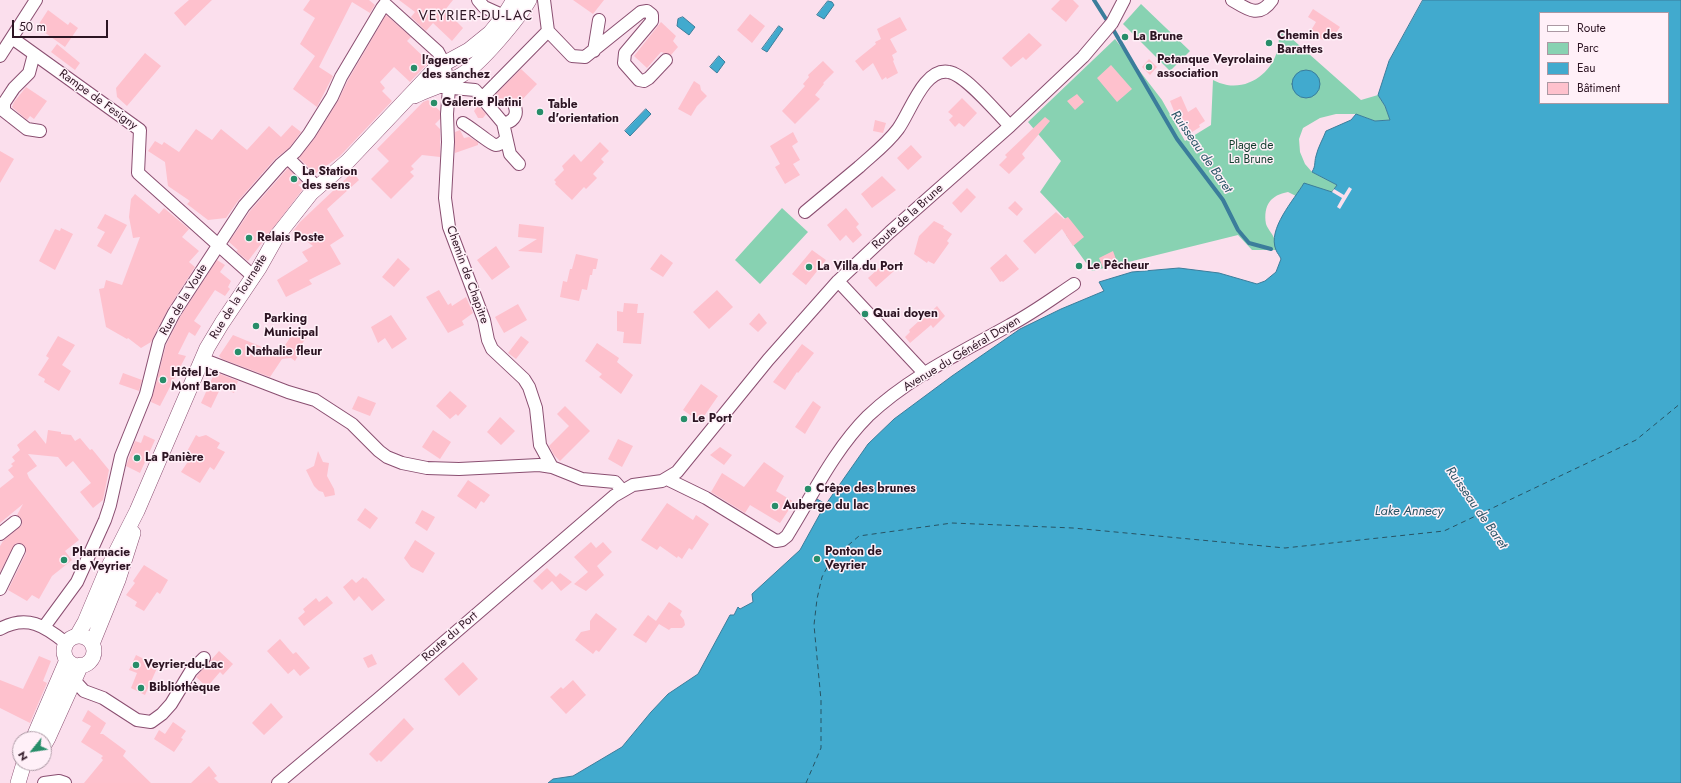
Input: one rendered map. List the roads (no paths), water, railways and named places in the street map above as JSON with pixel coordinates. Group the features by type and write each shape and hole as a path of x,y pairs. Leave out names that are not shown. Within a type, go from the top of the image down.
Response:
{"main road":[{"name":"Rue de la Tournette","path":"71,640 85,622 106,572 137,511 202,359 222,323 254,277 289,219 317,187 348,161 436,68 469,50 490,33 504,16 514,0"},
{"name":"Rue de la Tournette","path":"408,99 434,87 449,84 472,67 512,23 529,0"},
{"name":"Rue de la Tournette","path":"92,644 120,574 133,531 137,511"},
{"path":"86,638 92,644 94,650 91,659 87,663 81,665 74,664 67,660 64,652 71,640 86,638"},
{"path":"36,731 67,660"},
{"path":"51,731 81,665"}],"street":[{"path":"0,56 36,0"},
{"path":"478,0 484,7 504,16"},
{"path":"544,0 548,32 572,56 585,57 641,12 647,11 652,15 652,21 625,54 624,63 639,80 644,81 649,78 666,60"},
{"name":"Route de la Brune","path":"622,490 633,486 667,479 677,472 768,360 838,281 890,232 1010,126 1024,111 1083,58 1112,23 1124,0"},
{"path":"1232,0 1249,11 1261,10 1272,0"},
{"path":"386,2 438,52 444,63"},
{"name":"Rue de la Voute","path":"44,626 80,576 105,520 110,505 117,469 146,394 152,375 159,342 174,313 244,206 310,134 332,97 341,77 386,2"},
{"path":"594,51 599,20"},
{"path":"482,98 548,32"},
{"name":"Rampe de Fesigny","path":"12,38 140,130 138,173 217,246 254,277"},
{"path":"34,54 30,73 14,88 4,103 4,111 27,129 40,131"},
{"name":"Chemin de Chapitre","path":"444,63 449,84 445,198 449,226 484,320 488,340 492,349 524,379 529,387 537,415 540,445 552,467"},
{"path":"805,212 887,143 906,117 927,80 939,72 948,71 957,74 966,81 1010,126"},
{"path":"449,84 475,90 503,123 510,154 519,164"},
{"path":"503,123 509,122 514,118 516,111 515,107"},
{"path":"463,123 476,130 491,144 501,144 506,139"},
{"path":"288,159 317,187"},
{"path":"838,281 925,374"},
{"name":"Avenue du Général Doyen","path":"667,479 706,498 776,541 782,540 787,536 841,447 867,417 888,398 976,343 1024,318 1074,284"},
{"path":"202,359 288,392 315,400 352,424 387,457 402,463 427,468 459,470 539,465 552,467 582,479 615,482 622,490"},
{"name":"Route du Port","path":"278,783 622,490"},
{"path":"0,534 15,522"},
{"path":"0,589 19,550"},
{"path":"0,629 18,622 30,623 44,626 71,640"},
{"path":"74,680 84,691 103,698 137,720 151,722 162,714 171,704 191,671 204,658"},
{"path":"44,783 59,781 65,783"}],"water":[{"name":"Lake Annecy","path":"1423,0 1681,0 1681,783 548,783 553,779 573,776 622,747 668,694 698,674 730,615 734,615 738,607 740,609 753,602 752,594 800,550 821,512 811,506 815,498 826,504 868,444 894,419 952,376 1020,329 1061,309 1104,291 1099,282 1132,272 1179,268 1219,273 1257,284 1265,281 1276,272 1281,259 1274,242 1275,233 1283,215 1304,183 1332,192 1337,185 1312,172 1318,149 1326,131 1351,120 1356,114 1375,121 1390,120 1385,106 1378,95 1389,61"},
{"path":"828,1 832,2 834,5 824,19 817,15"},
{"path":"683,17 695,27 689,35 677,26 678,19"},
{"path":"779,26 783,29 767,52 762,49"},
{"path":"719,56 725,62 717,73 710,67"},
{"path":"1306,70 1316,74 1320,84 1316,94 1306,98 1296,94 1292,84 1296,74"},
{"path":"646,109 651,114 630,136 625,131"}],"waterway":[{"name":"Ruisseau de Baret","path":"1094,0 1106,19"},
{"name":"Ruisseau de Baret","path":"1114,31 1177,139 1223,200 1238,230 1249,243 1271,249"}],"place":[{"name":"La Brune","path":"1125,37"},
{"name":"Chemin des Barattes","path":"1269,43"},
{"name":"Petanque Veyrolaine association","path":"1149,67"},
{"name":"l'agence des sanchez","path":"414,68"},
{"name":"Galerie Platini","path":"434,103"},
{"name":"Table d'orientation","path":"540,112"},
{"name":"La Station des sens","path":"294,179"},
{"name":"Relais Poste","path":"249,238"},
{"name":"Le Pêcheur","path":"1079,266"},
{"name":"La Villa du Port","path":"809,267"},
{"name":"Quai doyen","path":"865,314"},
{"name":"Parking Municipal","path":"256,326"},
{"name":"Nathalie fleur","path":"238,352"},
{"name":"Hôtel Le Mont Baron","path":"163,380"},
{"name":"Le Port","path":"684,419"},
{"name":"La Panière","path":"137,458"},
{"name":"Crêpe des brunes","path":"808,489"},
{"name":"Auberge du lac","path":"775,506"},
{"name":"Ponton de Veyrier","path":"817,559"},
{"name":"Pharmacie de Veyrier","path":"64,560"},
{"name":"Veyrier-du-Lac","path":"136,665"},
{"name":"Bibliothèque","path":"141,688"}],"district":[{"name":"VEYRIER-DU-LAC","path":"476,17"}],"park label":[{"name":"Plage de La Brune","path":"1251,153"}]}
